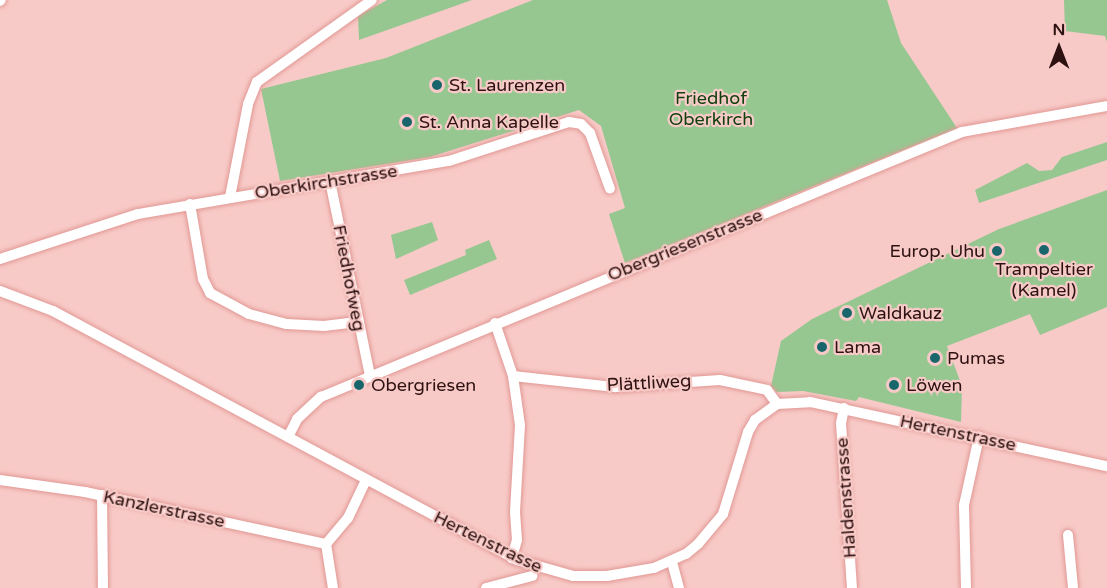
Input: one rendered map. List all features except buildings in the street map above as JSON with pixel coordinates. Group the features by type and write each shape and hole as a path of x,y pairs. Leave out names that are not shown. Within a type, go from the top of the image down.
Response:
{"street":[{"path":"230,197 248,104 257,82 372,0"},
{"name":"Obergriesenstrasse","path":"288,437 312,403 370,376 962,132 1107,106"},
{"name":"Oberkirchstrasse","path":"0,259 138,214 449,161 569,122 582,124 591,133 610,189"},
{"name":"Friedhofweg","path":"330,181 357,322 370,376"},
{"path":"190,204 203,279 210,293 249,314 286,324 324,326 357,322"},
{"name":"Hertenstrasse","path":"0,291 53,311 533,571 592,577 638,573 672,562 686,554 717,524 729,500 748,432 755,420 777,404 800,401 844,408 1107,466"},
{"path":"495,323 513,376 520,425 515,512 518,540 512,558"},
{"name":"Plättliweg","path":"513,376 615,387 720,380 762,388 771,394 777,404"},
{"name":"Haldenstrasse","path":"844,408 841,423 852,588"},
{"path":"966,588 964,505 979,437"},
{"name":"Kanzlerstrasse","path":"0,480 102,495 326,544"},
{"path":"333,588 326,544 348,518 366,480"},
{"path":"102,495 103,588"},
{"path":"1068,535 1073,588"},
{"path":"672,562 679,588"},
{"path":"486,588 533,571 531,588"}],"green space":[{"path":"387,0 472,0 359,40 358,16"},
{"name":"Friedhof Oberkirch","path":"533,0 887,0 901,43 957,128 625,263 609,214 625,208 601,126 579,110 430,157 280,181 261,89 386,58"},
{"path":"1064,0 1107,0 1107,42 1105,36 1065,31"},
{"path":"1107,142 1107,160 979,203 975,190 1027,163 1039,171 1052,170 1062,157"},
{"path":"1107,190 1107,307 1040,335 1030,314 947,346 962,386 961,422 859,397 856,401 803,391 777,392 771,386 781,341 812,319 999,229"},
{"path":"432,222 438,240 396,259 391,235"},
{"path":"489,240 497,259 410,295 404,280 466,255 465,250"}],"place":[{"name":"St. Laurenzen","path":"437,85"},
{"name":"St. Anna Kapelle","path":"407,122"},
{"name":"Trampeltier (Kamel)","path":"1044,250"},
{"name":"Europ. Uhu","path":"997,251"},
{"name":"Waldkauz","path":"847,313"},
{"name":"Lama","path":"822,347"},
{"name":"Pumas","path":"935,358"},
{"name":"Obergriesen","path":"359,385"},
{"name":"Löwen","path":"894,385"}]}
